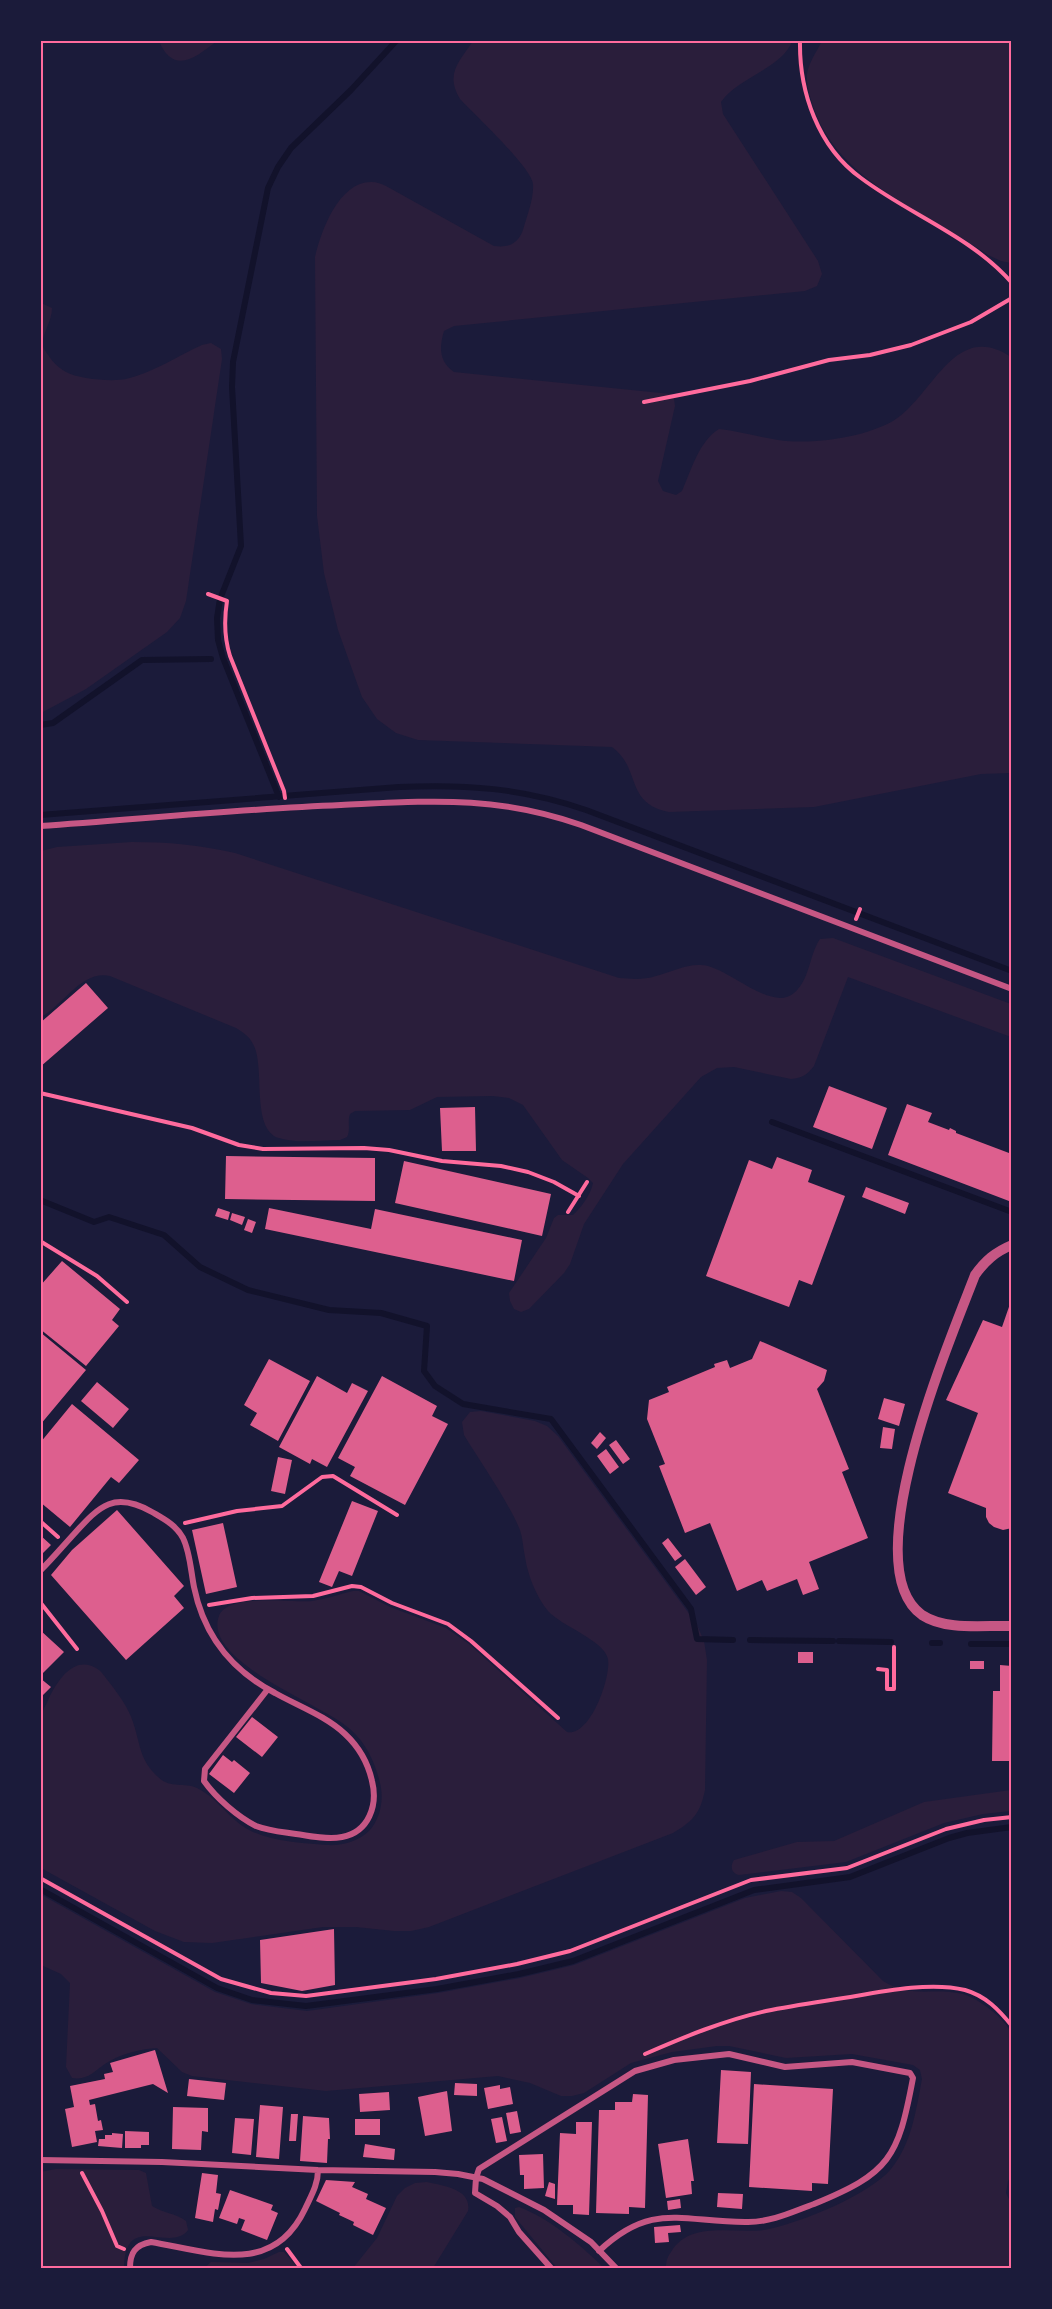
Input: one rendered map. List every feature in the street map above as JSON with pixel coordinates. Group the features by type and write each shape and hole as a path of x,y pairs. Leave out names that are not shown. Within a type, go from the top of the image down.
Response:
{"street":[{"path":"40,826 297,807 399,802 475,802 511,806 555,816 581,825 1011,989"},
{"path":"1011,1245 998,1251 975,1275 920,1422 910,1458 904,1495 899,1560 902,1587 910,1603 922,1615 937,1622 954,1625 1011,1626"},
{"path":"40,1571 102,1506 128,1501 168,1521 184,1540 199,1607 208,1629 225,1656 248,1677 334,1725 356,1746 364,1759 370,1773 375,1801 372,1814 354,1833 328,1838 269,1830 244,1819 204,1781 205,1769 267,1689"},
{"path":"551,2268 519,2232 510,2217 476,2193 476,2178 479,2169 635,2071 674,2060 729,2054 785,2067 852,2062 909,2073 913,2079 901,2134 894,2150 884,2163 858,2185 784,2216 766,2221 671,2218 640,2222 626,2228 599,2251"},
{"path":"40,2160 435,2172 476,2178 507,2190 544,2210 591,2242 616,2268"},
{"path":"130,2268 133,2254 142,2244 151,2242 233,2255 262,2252 282,2241 296,2226 318,2180 318,2170"}],"path":[{"path":"800,40 801,75 813,116 825,139 841,160 859,177 984,256 1011,283"},
{"path":"645,402 750,381 829,360 870,355 911,345 971,322 1011,298"},
{"path":"208,594 227,601 225,629 230,656 284,790"},
{"path":"40,1092 192,1128 239,1145 263,1149 364,1148 388,1150 442,1161 501,1166 545,1178 579,1196"},
{"path":"568,1212 587,1182"},
{"path":"40,1241 97,1276 127,1302"},
{"path":"177,1529 195,1520 237,1511 282,1506 322,1477 333,1476 397,1515"},
{"path":"40,1521 65,1544"},
{"path":"199,1607 243,1598 313,1596 352,1586 361,1587 392,1603 448,1624 471,1641 558,1718"},
{"path":"40,1602 77,1649"},
{"path":"878,1669 887,1670 887,1689 894,1689 894,1647"},
{"path":"40,1878 221,1979 271,1993 306,1996 436,1979 517,1964 570,1951 752,1880 847,1868 946,1829 984,1820 1011,1817"},
{"path":"643,2055 720,2025 765,2011 895,1989 948,1988 966,1991 983,1998 997,2008 1011,2026"},
{"path":"82,2160 82,2173 117,2246 133,2254"},
{"path":"282,2241 301,2268"}],"shaded area":[{"path":"159,41 217,41 201,53 178,61 165,52"},
{"path":"473,41 792,41 780,58 738,86 721,102 723,114 818,261 822,274 817,286 805,291 454,326 444,331 441,343 443,359 454,372 671,394 675,406 658,481 663,491 676,495 682,491 692,466 706,441 719,429 771,439 806,442 852,436 893,421 907,410 959,354 974,348 991,348 1011,357 1011,773 981,774 814,807 669,812 655,808 645,801 627,765 612,747 418,740 396,733 377,719 362,697 338,630 324,573 317,516 315,257 327,222 341,198 360,184 372,182 386,186 494,246 508,246 518,239 523,230 531,201 533,184 530,176 513,154 460,99 454,82 456,68"},
{"path":"822,41 1011,41 1011,263 988,255 912,209 863,175 842,155 825,132 813,106 808,86 808,70"},
{"path":"41,303 52,308 42,345 55,364 71,374 95,379 126,379 145,373 202,345 211,343 221,349 222,359 186,601 180,618 167,632 86,689 41,713"},
{"path":"132,842 184,844 235,853 619,978 647,978 684,967 701,965 712,967 762,993 785,998 799,988 820,939 833,938 1011,1004 1011,1037 848,977 814,1066 809,1072 791,1079 734,1067 717,1068 701,1077 623,1164 584,1224 570,1264 564,1273 529,1309 521,1312 514,1309 509,1293 546,1238 554,1218 558,1215 573,1215 590,1192 593,1183 562,1160 523,1105 509,1098 493,1096 437,1097 410,1110 355,1111 350,1114 347,1137 340,1140 286,1140 270,1132 265,1123 261,1110 257,1054 250,1039 236,1028 110,976 90,978 81,983 41,1017 41,851 57,847"},
{"path":"481,1411 535,1421 547,1426 558,1436 696,1623 704,1641 707,1660 705,1790 695,1816 673,1833 429,1927 411,1931 323,1927 212,1943 184,1942 155,1931 41,1868 40,1717 62,1677 68,1671 82,1665 99,1670 120,1696 131,1717 141,1752 158,1777 167,1783 192,1786 203,1791 236,1821 250,1830 270,1838 332,1845 354,1841 373,1826 380,1808 381,1789 369,1753 350,1729 246,1666 229,1650 219,1633 219,1616 225,1609 235,1604 261,1601 312,1601 359,1591 390,1607 446,1628 469,1644 567,1732 575,1731 584,1725 597,1705 602,1692 608,1659 605,1652 591,1639 554,1617 536,1592 528,1571 521,1533 515,1519 464,1435 462,1422 470,1412"},
{"path":"1011,1790 1011,1811 983,1814 944,1823 846,1862 739,1875 732,1869 734,1860 797,1842 834,1841 924,1802"},
{"path":"781,1891 792,1892 801,1898 883,1981 904,1990 963,1994 991,2010 1008,2028 1012,2042 1012,2176 1008,2181 1006,2193 1011,2203 1011,2268 666,2268 671,2252 691,2235 716,2230 756,2231 783,2225 834,2206 881,2179 898,2159 912,2126 922,2079 920,2070 913,2065 852,2054 786,2058 729,2046 717,2046 672,2052 631,2063 584,2093 572,2096 561,2096 530,2083 498,2076 326,2091 192,2076 182,2072 157,2048 139,2050 115,2058 84,2078 72,2078 66,2067 70,1983 61,1974 41,1965 40,1894 215,1992 251,2004 307,2011 438,1993 520,1978 574,1965 745,1898"},
{"path":"56,2169 139,2170 146,2173 152,2206 186,2221 188,2230 180,2236 171,2238 150,2236 132,2241 126,2251 124,2268 41,2268 40,2172"},
{"path":"427,2182 461,2193 468,2204 468,2211 433,2268 353,2268 377,2238 397,2196 405,2188 415,2183"},
{"path":"519,2207 542,2218 564,2233 604,2268 557,2268 515,2217 515,2208"},
{"path":"284,2252 298,2268 204,2268 211,2262 248,2263"}],"building":[{"path":"86,983 108,1008 40,1067 40,1023"},
{"path":"829,1086 887,1108 872,1149 813,1127"},
{"path":"907,1104 932,1113 928,1122 949,1130 950,1128 956,1133 1009,1153 1012,1145 1012,1196 1009,1201 888,1155"},
{"path":"475,1107 476,1151 442,1151 440,1108"},
{"path":"226,1156 375,1158 375,1201 225,1199"},
{"path":"777,1157 812,1170 808,1182 845,1196 812,1285 799,1280 789,1307 706,1276 749,1160 772,1169"},
{"path":"404,1161 551,1194 542,1236 395,1203"},
{"path":"866,1187 909,1203 905,1214 862,1197"},
{"path":"218,1208 230,1212 228,1220 215,1216"},
{"path":"269,1208 371,1229 375,1209 522,1240 514,1281 265,1229"},
{"path":"232,1213 245,1217 242,1225 230,1220"},
{"path":"248,1219 256,1222 252,1233 244,1230"},
{"path":"62,1261 120,1309 112,1320 119,1326 86,1366 40,1329 40,1286"},
{"path":"1011,1301 1012,1528 1003,1530 989,1523 986,1508 948,1493 978,1413 946,1400 983,1320 1002,1327"},
{"path":"40,1332 86,1370 40,1425"},
{"path":"760,1341 827,1370 824,1381 817,1389 849,1469 842,1472 868,1538 809,1562 819,1589 803,1595 797,1579 767,1591 762,1580 737,1591 710,1523 685,1533 659,1466 665,1464 647,1419 649,1400 669,1392 667,1387 715,1367 714,1364 727,1360 730,1368 752,1359"},
{"path":"269,1359 310,1381 278,1441 250,1425 257,1413 244,1405"},
{"path":"317,1376 347,1393 352,1383 368,1391 327,1467 312,1459 310,1464 279,1447"},
{"path":"382,1376 437,1406 432,1416 448,1424 405,1505 350,1476 355,1467 338,1458"},
{"path":"97,1382 129,1409 113,1428 81,1401"},
{"path":"884,1398 905,1404 899,1426 878,1419"},
{"path":"72,1404 139,1460 119,1483 111,1477 70,1527 40,1502 40,1443"},
{"path":"883,1427 895,1429 892,1449 880,1448"},
{"path":"600,1432 606,1438 597,1449 591,1443"},
{"path":"616,1440 630,1459 623,1464 609,1445"},
{"path":"606,1449 619,1467 610,1474 597,1456"},
{"path":"278,1457 292,1460 285,1494 271,1491"},
{"path":"352,1501 378,1511 352,1576 339,1571 332,1587 319,1582"},
{"path":"117,1510 184,1586 174,1596 184,1608 126,1660 51,1575 72,1550"},
{"path":"223,1523 237,1587 206,1594 192,1530"},
{"path":"40,1535 51,1545 40,1556"},
{"path":"668,1538 682,1556 675,1561 662,1543"},
{"path":"685,1559 706,1587 696,1595 675,1567"},
{"path":"40,1630 64,1652 40,1676"},
{"path":"798,1652 813,1652 813,1663 798,1663"},
{"path":"970,1661 984,1661 984,1669 970,1669"},
{"path":"1000,1665 1012,1666 1012,1761 992,1761 993,1691 1000,1691"},
{"path":"40,1678 51,1687 40,1698"},
{"path":"252,1717 278,1737 262,1757 236,1737"},
{"path":"223,1755 232,1762 234,1760 250,1773 234,1793 209,1774"},
{"path":"334,1929 335,1985 302,1991 261,1983 260,1940"},
{"path":"155,2050 168,2093 153,2084 89,2100 90,2105 95,2104 98,2121 101,2120 103,2130 95,2131 97,2142 72,2147 65,2109 74,2107 70,2086 105,2079 104,2074 113,2072 110,2063"},
{"path":"721,2070 751,2072 748,2144 717,2143"},
{"path":"189,2079 226,2083 224,2100 187,2096"},
{"path":"455,2083 477,2084 477,2096 454,2095"},
{"path":"754,2084 833,2089 828,2184 812,2183 812,2191 749,2187"},
{"path":"500,2085 500,2089 510,2087 513,2104 488,2109 484,2088"},
{"path":"447,2091 452,2131 425,2136 418,2097"},
{"path":"389,2092 390,2110 360,2112 359,2094"},
{"path":"633,2094 648,2095 645,2208 629,2207 629,2214 596,2213 599,2110 615,2110 615,2102 632,2102"},
{"path":"260,2105 283,2107 279,2159 256,2157"},
{"path":"173,2107 208,2108 208,2132 202,2131 201,2150 172,2149"},
{"path":"517,2111 521,2132 510,2134 506,2113"},
{"path":"291,2114 298,2114 296,2141 289,2141"},
{"path":"303,2116 329,2118 330,2139 328,2139 327,2163 300,2161"},
{"path":"502,2117 507,2141 496,2143 491,2119"},
{"path":"235,2118 254,2119 251,2155 232,2153"},
{"path":"355,2119 380,2119 380,2135 355,2135"},
{"path":"576,2122 592,2122 589,2215 573,2214 573,2205 557,2205 560,2133 576,2134"},
{"path":"125,2131 149,2132 149,2145 141,2145 141,2148 125,2148"},
{"path":"112,2133 123,2134 122,2148 98,2146 99,2139 105,2139 105,2135 112,2135"},
{"path":"688,2139 694,2181 691,2181 692,2194 666,2198 658,2144"},
{"path":"365,2144 395,2149 394,2160 363,2157"},
{"path":"543,2154 544,2188 524,2189 524,2175 520,2175 519,2155"},
{"path":"202,2173 218,2175 216,2193 221,2194 213,2222 195,2218"},
{"path":"326,2180 355,2182 352,2187 368,2194 366,2199 386,2208 373,2235 353,2225 354,2222 339,2215 340,2213 316,2201"},
{"path":"549,2182 555,2184 555,2199 545,2196"},
{"path":"230,2190 273,2205 271,2210 278,2213 267,2240 241,2230 245,2220 239,2218 237,2224 219,2218"},
{"path":"718,2193 743,2194 742,2209 717,2207"},
{"path":"680,2199 681,2208 668,2210 667,2201"},
{"path":"680,2225 681,2232 668,2233 669,2242 655,2243 654,2227"}],"waterway":[{"path":"279,797 223,658 218,640 217,618 220,599 241,546 232,387 233,362 268,188 278,167 291,148 351,90 397,40"},
{"path":"40,725 53,723 142,660 211,659"},
{"path":"40,815 399,787 471,787 516,792 586,810 1012,971"},
{"path":"772,1122 1012,1212"},
{"path":"40,1200 94,1222 109,1217 164,1235 200,1267 248,1290 329,1310 381,1313 427,1326 424,1371 435,1386 463,1404 551,1419 691,1609 697,1639 733,1640"},
{"path":"750,1640 833,1641"},
{"path":"839,1641 891,1642"},
{"path":"932,1643 940,1643"},
{"path":"971,1644 1012,1644"},
{"path":"40,1889 217,1988 252,2000 306,2006 437,1989 519,1974 573,1961 754,1890 850,1877 949,1838 967,1833 1012,1827"}]}
